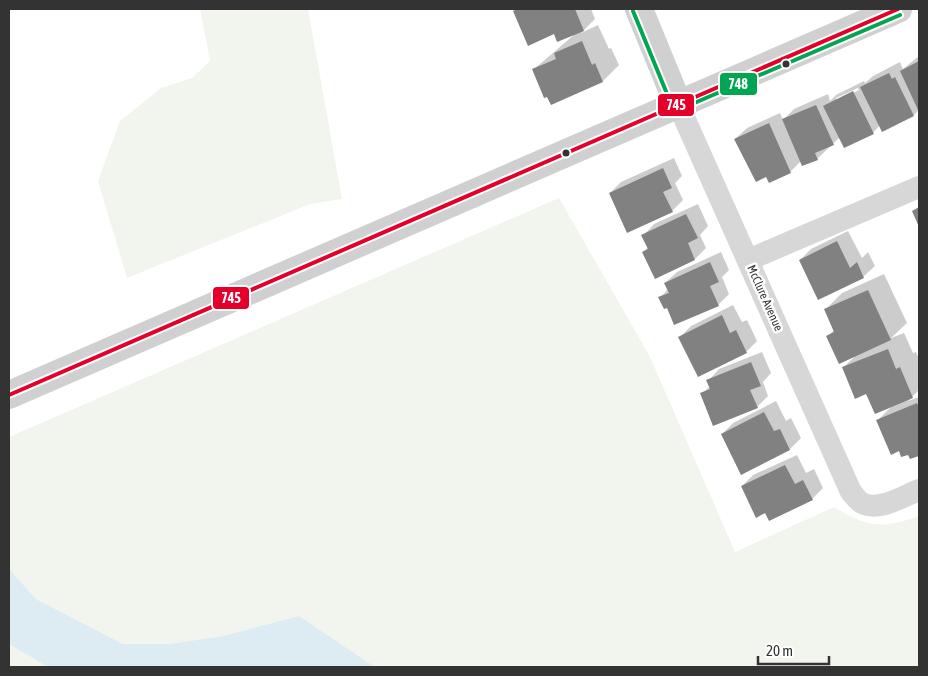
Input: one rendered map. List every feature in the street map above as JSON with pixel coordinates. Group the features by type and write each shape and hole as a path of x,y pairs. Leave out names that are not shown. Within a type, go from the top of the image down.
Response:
{"main road":[{"path":"639,9 678,104"},
{"path":"9,396 898,9"}],"street":[{"name":"McClure Avenue","path":"678,104 851,492 862,503 872,505 890,502 919,490"},
{"path":"748,260 919,187"}],"shaded area":[{"path":"200,9 308,9 342,199 310,204 127,278 98,181 120,121 161,88 192,78 210,61"},
{"path":"559,198 650,357 735,552 834,507 866,523 875,524 895,523 919,516 919,667 375,667 299,616 223,636 169,644 123,644 36,599 9,569 9,437"},
{"path":"9,569 36,599 123,644 169,644 223,636 299,616 375,667 48,667 9,644"},
{"path":"9,644 48,667 9,667"}],"building":[{"path":"517,9 575,9 584,31 557,42 554,34 528,46 513,11"},
{"path":"582,41 592,65 595,63 603,82 551,105 547,97 544,98 532,69 556,59 554,53"},
{"path":"919,61 919,112 900,71"},
{"path":"889,73 892,79 895,77 914,116 882,132 860,87"},
{"path":"853,91 874,134 844,148 823,106"},
{"path":"816,105 834,145 815,153 818,160 802,166 782,119"},
{"path":"769,123 791,173 769,183 766,177 756,182 734,139"},
{"path":"663,168 672,188 663,192 673,212 627,233 609,193"},
{"path":"919,207 919,227 912,211"},
{"path":"686,214 698,238 688,243 695,260 655,279 642,252 648,249 641,235"},
{"path":"837,241 850,268 857,262 864,278 818,300 799,260"},
{"path":"710,262 719,282 710,286 719,306 674,325 667,308 664,309 658,297 669,293 664,283"},
{"path":"868,290 891,340 839,364 826,336 834,332 824,309"},
{"path":"722,315 730,333 736,330 747,353 698,377 678,337"},
{"path":"888,349 896,369 900,367 913,398 875,414 866,394 855,399 842,367"},
{"path":"751,362 761,386 750,390 758,408 713,426 700,393 710,389 706,380"},
{"path":"917,403 919,408 919,456 910,459 908,455 901,457 899,451 891,455 876,420"},
{"path":"764,412 774,431 780,429 790,450 741,475 721,434"},
{"path":"785,465 795,484 803,480 813,500 769,521 765,513 756,518 741,486"}],"transit line":[{"name":"745","path":"9,395 898,9"},
{"name":"748","path":"633,11 672,106 678,110 900,15"}]}
